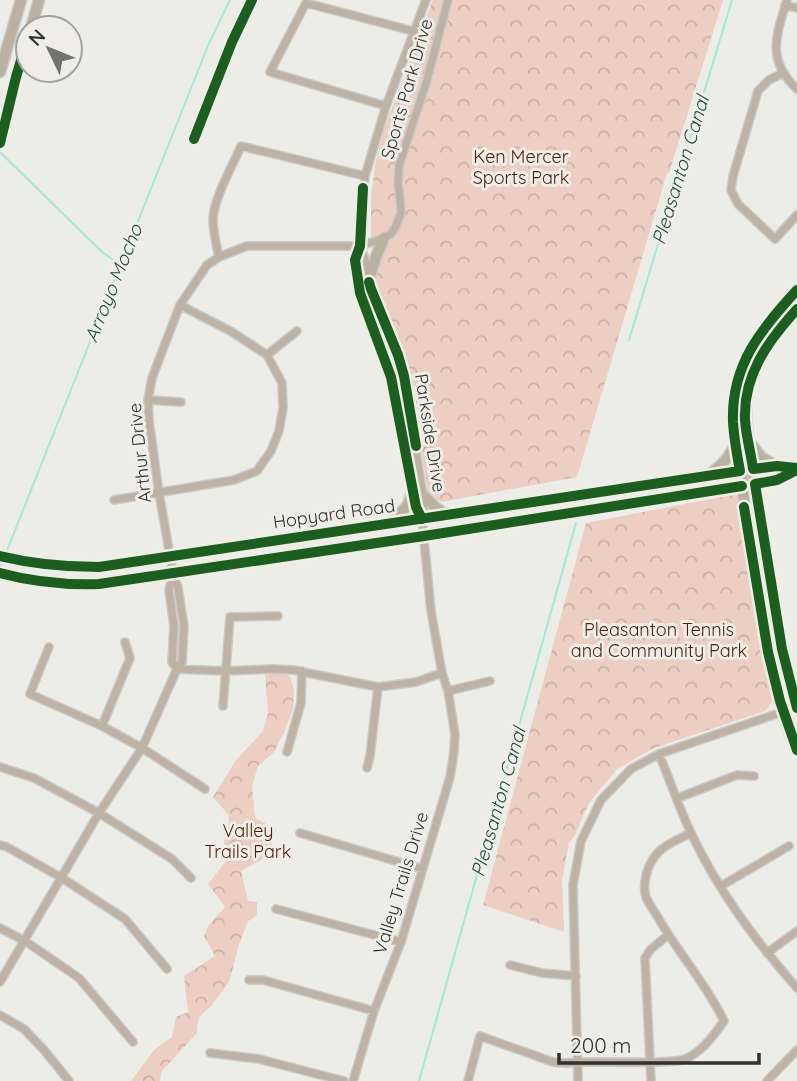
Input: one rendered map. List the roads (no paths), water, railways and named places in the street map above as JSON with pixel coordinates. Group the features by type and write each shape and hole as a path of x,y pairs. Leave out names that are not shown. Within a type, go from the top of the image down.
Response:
{"main road":[{"path":"0,72 21,0"},
{"path":"1,141 14,84"},
{"path":"369,279 384,238"},
{"path":"797,290 763,328 750,349 735,389 733,423 768,653 783,712 797,750"},
{"path":"797,309 761,354 748,388 745,419 782,649 797,707"},
{"path":"749,440 761,457 777,466"},
{"path":"709,474 726,462 736,441"},
{"name":"Hopyard Road","path":"0,555 30,563 99,567 709,474 777,466 797,469"},
{"name":"Hopyard Road","path":"0,573 24,580 86,584 173,573 755,484 777,480 797,469"},
{"path":"760,517 764,509 763,493 777,480"},
{"path":"714,489 734,497 744,507"},
{"path":"391,523 408,505 413,490"},
{"path":"423,495 446,515"}],"street":[{"name":"Parkside Drive","path":"422,519 423,495 404,375 371,289 360,246 360,222 365,176 386,106 426,0"},
{"name":"Sports Park Drive","path":"384,238 391,234 401,213 399,166 427,80 448,0"},
{"path":"386,106 270,72 306,2 413,31"},
{"path":"797,8 786,3 775,51 783,73 797,89"},
{"path":"783,73 769,80 758,91 731,190 738,204 775,239 797,215"},
{"path":"219,257 213,232 214,215 241,146 365,176"},
{"path":"360,246 384,238"},
{"name":"Arthur Drive","path":"170,555 159,493 148,400 152,378 180,305 207,265 247,246 360,246"},
{"name":"Parkside Drive","path":"360,246 355,260 360,293 391,378 416,507 422,519"},
{"path":"114,499 234,480 257,471 271,451 279,431 283,408 282,383 267,355 232,332 180,305"},
{"path":"267,355 297,331"},
{"path":"148,400 181,402"},
{"name":"Valley Trails Drive","path":"354,1081 374,1011 401,942 450,777 454,752 455,734 448,691 442,673 431,611 422,519"},
{"path":"170,555 173,573 169,590 174,626 172,662 177,669"},
{"path":"223,706 230,617 278,616"},
{"path":"103,726 130,658 125,642"},
{"path":"49,647 30,694 103,726 205,789"},
{"path":"177,669 302,671 377,687 416,682 442,673"},
{"path":"0,982 99,813 142,748 177,669"},
{"path":"287,752 300,703 302,671"},
{"path":"448,691 490,681"},
{"path":"367,768 377,687"},
{"path":"578,1081 573,885 581,841 600,800 631,769 659,754 797,707"},
{"path":"659,754 691,833 738,915 797,988"},
{"path":"0,767 58,789 172,859 191,878"},
{"path":"678,798 737,775 754,776"},
{"path":"300,833 423,869"},
{"path":"468,1081 480,1036 552,1062 650,1062 687,1059 697,1052 724,1021 646,897 645,884 647,870 656,854 691,833"},
{"path":"0,845 62,878 125,919 167,969"},
{"path":"721,886 789,846"},
{"path":"275,909 401,942"},
{"path":"0,928 25,941 79,978 133,1042"},
{"path":"767,953 797,931"},
{"path":"651,1081 645,958 651,949 668,935"},
{"path":"510,965 576,976"},
{"path":"248,980 263,980 374,1011"},
{"path":"0,1015 24,1029 69,1081"},
{"path":"771,1080 797,1050"},
{"path":"209,1053 259,1059 344,1081"}],"waterway":[{"name":"Arroyo Mocho","path":"6,553 209,43 230,0"},
{"name":"Pleasanton Canal","path":"629,340 732,0"},
{"path":"0,152 102,252 119,264"},
{"name":"Pleasanton Canal","path":"419,1081 576,523"},
{"name":"Arroyo Mocho","path":"0,568 2,562"}],"park label":[{"name":"Ken Mercer Sports Park","path":"521,167"},
{"name":"Pleasanton Tennis and Community Park","path":"659,640"},
{"name":"Valley Trails Park","path":"248,841"}]}
